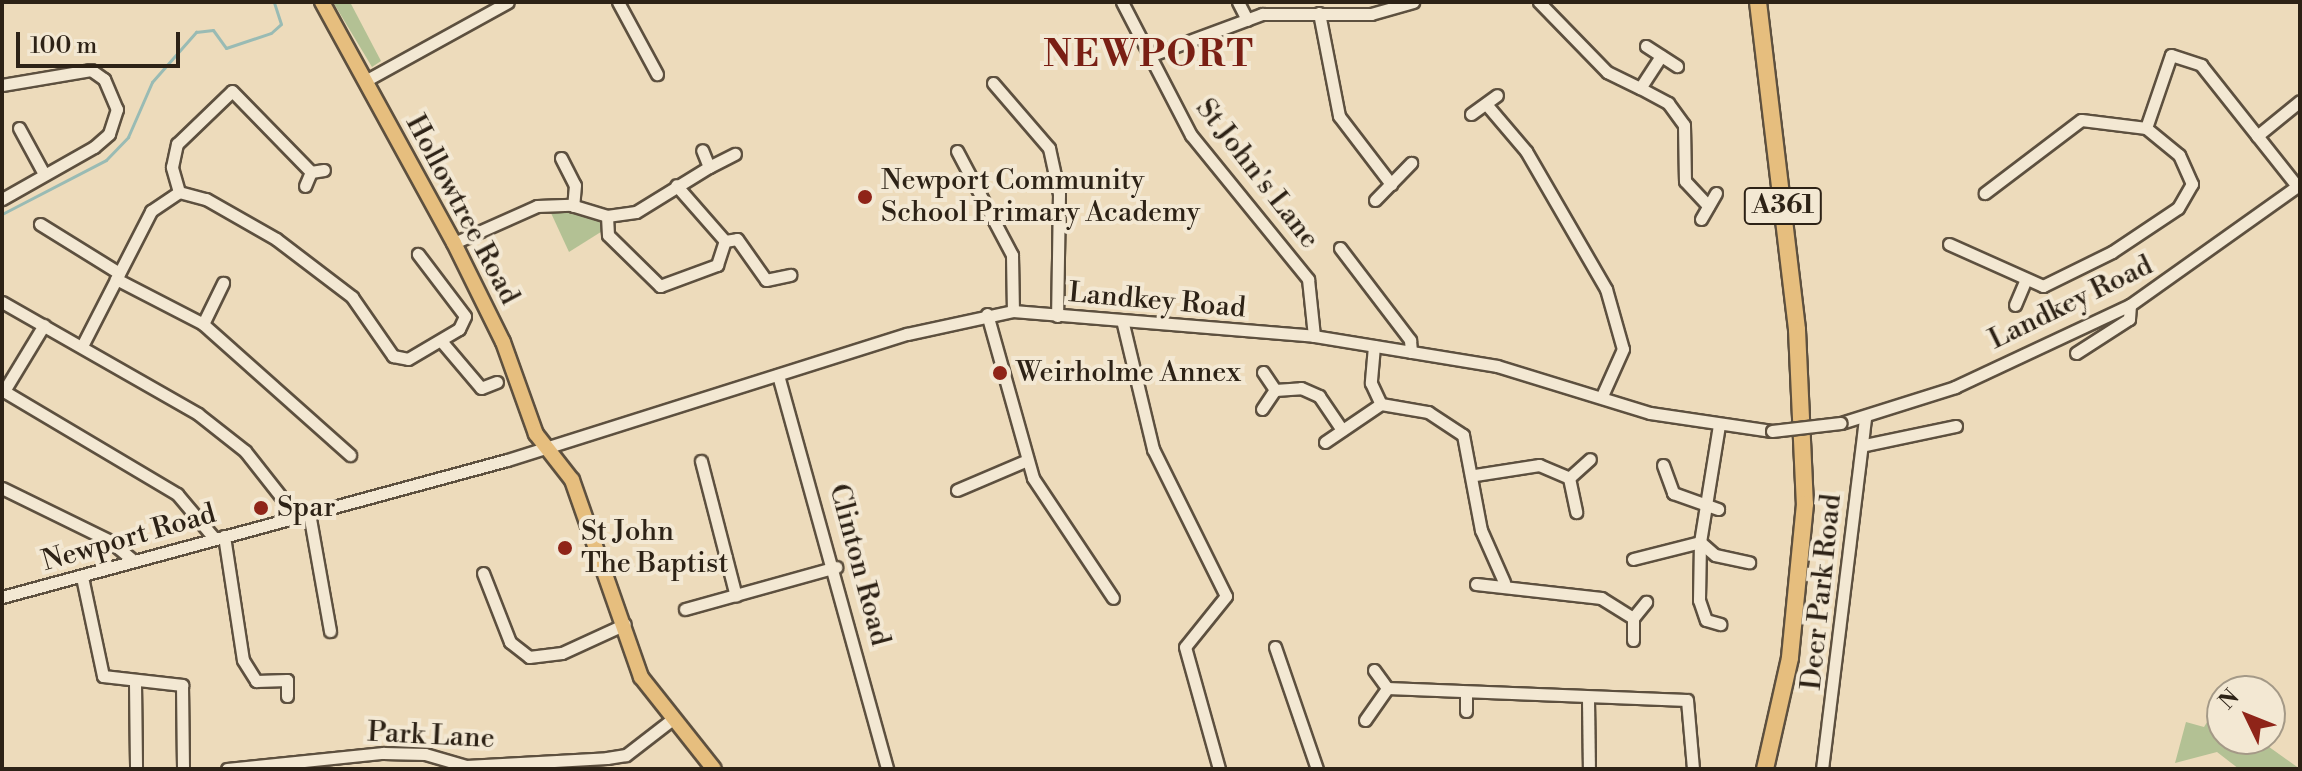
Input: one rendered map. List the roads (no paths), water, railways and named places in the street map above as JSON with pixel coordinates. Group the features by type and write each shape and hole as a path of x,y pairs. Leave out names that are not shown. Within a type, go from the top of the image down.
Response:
{"highway":[{"name":"A361","path":"1758,2 1797,330 1805,504 1790,658 1765,769"}],"main road":[{"name":"Hollowtree Road","path":"322,2 454,243 546,448 572,480 625,624 641,677 670,721 714,769"}],"street":[{"path":"365,81 508,2"},
{"path":"618,2 657,74"},
{"name":"St John's Lane","path":"1122,2 1207,157 1308,279 1314,336"},
{"path":"1238,2 1247,20"},
{"path":"1149,56 1247,20 1319,13 1371,14 1413,2"},
{"path":"1539,2 1607,72 1668,103 1684,125 1685,181 1708,206"},
{"path":"1319,13 1339,116 1391,184"},
{"path":"1646,46 1677,66"},
{"path":"2146,128 2171,55 2213,73 2257,136 2298,185"},
{"path":"1640,88 1661,56"},
{"path":"2,85 91,70 113,94 117,109 109,134 2,199"},
{"path":"993,83 1049,148 1059,194 1057,316"},
{"path":"179,192 172,156 177,144 236,88 311,172"},
{"path":"1471,114 1497,95"},
{"path":"2257,136 2300,101"},
{"path":"1486,104 1526,151 1606,289 1623,349 1602,396"},
{"path":"1956,232 1946,242 2043,286 2112,252 2188,197 2189,170 2146,128 2075,122 1983,196"},
{"path":"19,128 44,174"},
{"path":"702,150 709,167"},
{"path":"957,151 979,184 1012,255 1013,311"},
{"path":"454,243 537,206 573,206 607,216 636,212 676,185 735,154"},
{"path":"561,158 575,185 573,206"},
{"path":"1375,200 1411,163"},
{"path":"311,172 324,170"},
{"path":"305,186 311,172"},
{"path":"676,185 725,241"},
{"name":"Landkey Road","path":"546,448 877,343 987,314 1013,311 1123,324 1314,336 1497,366 1719,425 1772,431 1841,423 1865,419 1955,387 2130,305 2298,185"},
{"path":"82,346 151,211 179,192 206,199 276,239 340,287 393,356 408,359 442,342 465,316 418,254"},
{"path":"1701,219 1716,193"},
{"path":"607,216 608,235 660,286 717,265 725,241"},
{"path":"40,224 118,276 203,324 350,455"},
{"path":"725,241 737,239 766,280 790,275"},
{"path":"1340,248 1410,340 1411,352"},
{"path":"2015,305 2026,279"},
{"path":"203,324 223,283"},
{"path":"2,302 82,346 231,438 303,515 330,631"},
{"path":"2076,353 2129,319 2130,305"},
{"path":"987,314 1015,397 1025,461 1113,598"},
{"path":"1123,324 1153,449 1226,596 1185,647 1219,769"},
{"path":"44,325 3,391 177,494 219,537 243,660 256,681 287,680 287,696"},
{"path":"442,342 481,388 497,382"},
{"path":"1374,346 1371,383 1381,404"},
{"path":"1263,372 1275,390 1319,396 1342,430"},
{"name":"Clinton Road","path":"778,375 836,567 887,769"},
{"path":"1262,409 1275,390"},
{"path":"1325,442 1381,404 1447,419 1463,435 1475,475 1481,530 1504,582"},
{"name":"Deer Park Road","path":"1822,769 1865,445 1865,419"},
{"path":"1719,425 1700,542 1699,600 1706,620 1720,624"},
{"path":"1865,445 1957,426"},
{"name":"Newport Road","path":"2,597 546,448"},
{"path":"1569,478 1590,459"},
{"path":"701,461 736,596"},
{"path":"957,490 1025,461"},
{"path":"1475,475 1526,462 1569,478"},
{"path":"1663,465 1673,493 1718,509"},
{"path":"1569,478 1576,512"},
{"path":"2,488 97,533 133,560"},
{"path":"1633,559 1700,542"},
{"path":"1700,542 1715,555 1749,562"},
{"path":"685,609 836,567"},
{"path":"483,573 510,642 529,657 562,653 625,624"},
{"path":"82,577 103,676 135,683 182,685 183,769"},
{"path":"1476,584 1504,582 1601,598 1633,618"},
{"path":"1633,640 1633,618 1646,602"},
{"path":"1275,647 1317,769"},
{"path":"1269,671 1282,666"},
{"path":"1374,670 1387,688 1588,700 1690,701 1693,769"},
{"path":"135,683 136,769"},
{"path":"1365,720 1387,688"},
{"path":"1466,694 1466,711"},
{"path":"1588,700 1589,769"},
{"name":"Park Lane","path":"227,769 383,753 425,754 466,766 608,763 626,755 670,721"}],"waterway":[{"path":"2,214 106,160 128,137 152,82 196,32 213,30 226,48 271,33 281,24 274,2"}],"place":[{"name":"Newport Community School Primary Academy","path":"865,197"},
{"name":"Weirholme Annex","path":"1000,373"},
{"name":"Spar","path":"261,508"},
{"name":"St John The Baptist","path":"565,548"}],"district":[{"name":"NEWPORT","path":"1149,56"}]}
